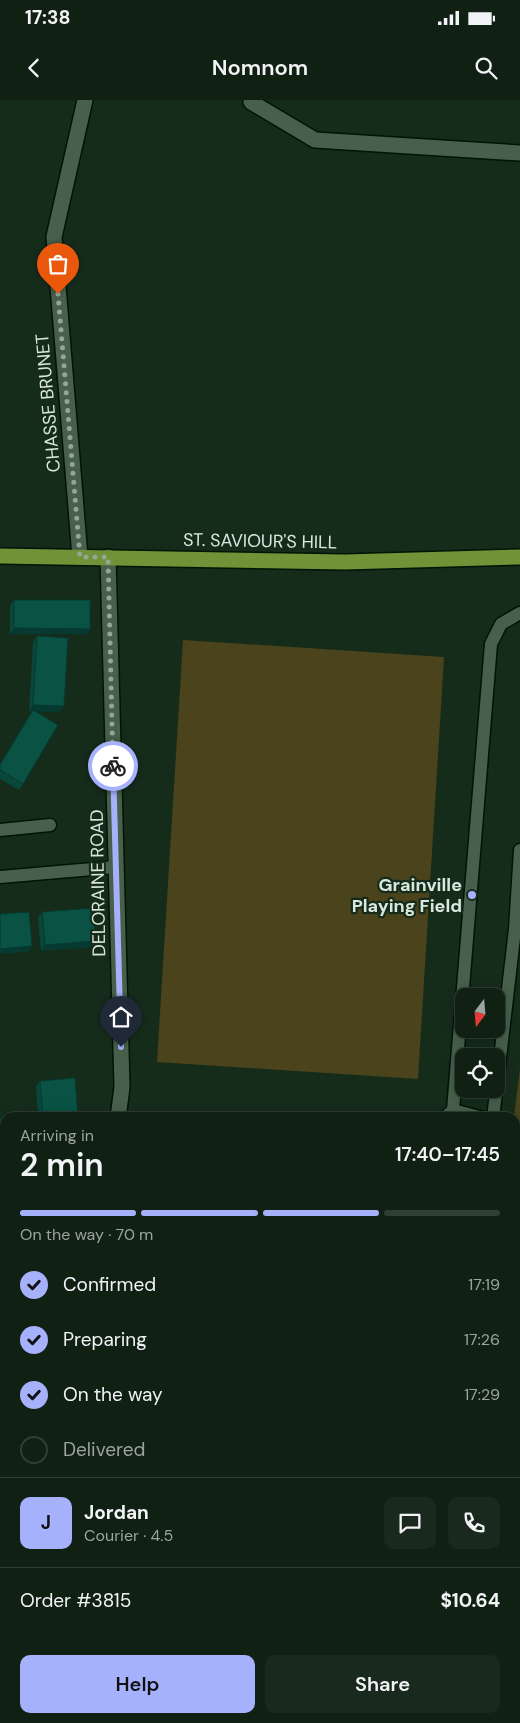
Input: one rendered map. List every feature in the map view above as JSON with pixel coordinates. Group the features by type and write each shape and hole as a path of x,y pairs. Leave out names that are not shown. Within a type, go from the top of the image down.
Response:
{"main road":[{"name":"ST. SAVIOUR'S HILL","path":"0,556 345,562 520,558"}],"street":[{"name":"CHASSE BRUNET","path":"80,557 54,237 85,100"},
{"path":"252,100 251,102 315,140 520,153"},
{"name":"DELORAINE ROAD","path":"108,557 122,1087 119,1112"}],"lane":[{"path":"448,1112 491,644 501,624 520,613"},
{"path":"0,830 50,825"},
{"path":"494,1112 515,929 520,850"},
{"path":"0,877 116,867"}],"shaded area":[{"path":"183,640 444,657 418,1079 157,1062"},
{"path":"520,1069 520,1112 515,1112"}],"building":[{"path":"14,600 90,600 90,629 14,628"},
{"path":"37,636 68,638 64,706 33,705"},
{"path":"33,710 58,725 23,784 0,770 0,765"},
{"path":"93,908 96,941 45,945 42,912"},
{"path":"29,912 32,946 0,949 0,914"},
{"path":"75,1078 78,1112 43,1112 40,1081"}],"way so far":[{"path":"58,294 80,557 108,557 113,766"}],"place":[{"name":"Grainville Playing Field","path":"472,895"}],"route":[{"path":"113,766 121,1047"}]}
